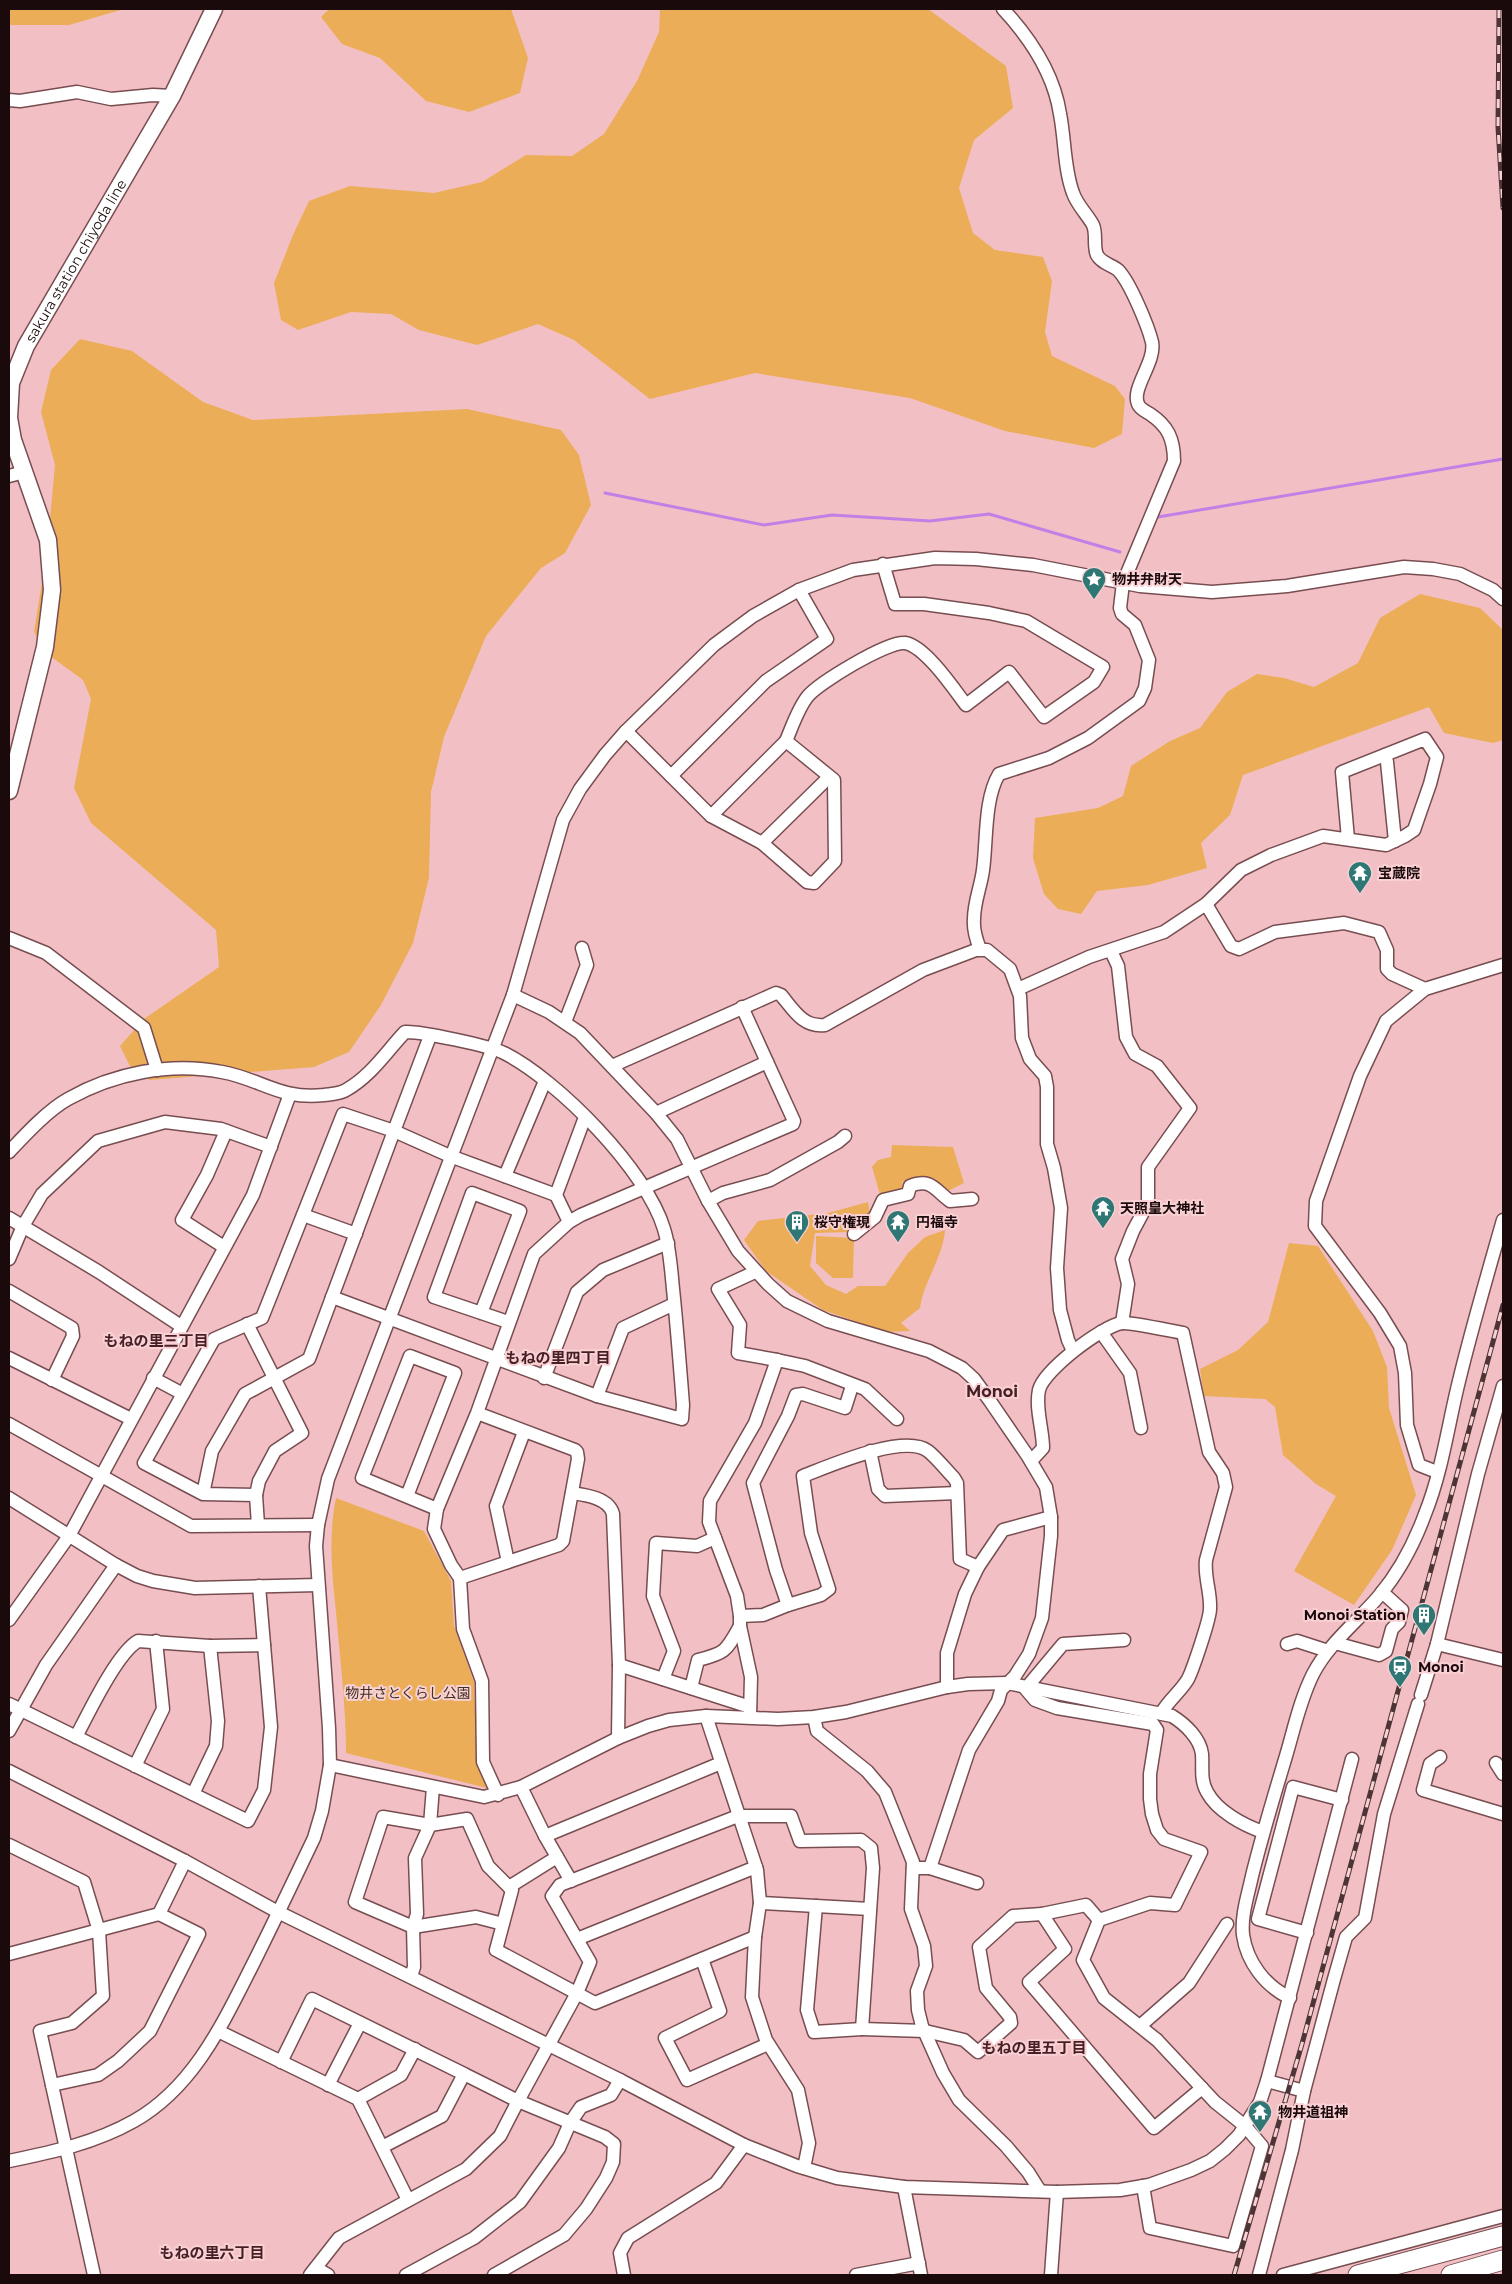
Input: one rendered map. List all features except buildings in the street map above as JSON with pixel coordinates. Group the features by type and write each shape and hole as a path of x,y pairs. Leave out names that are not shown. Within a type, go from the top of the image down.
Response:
{"highway":[{"path":"1358,2275 1503,2236"},
{"path":"1451,2275 1503,2260"}],"main road":[{"name":"sakura station chiyoda line","path":"9,791 45,647 51,610 52,576 48,540 16,474 9,418 10,383 26,346 172,96 214,9"}],"street":[{"path":"980,949 975,936 974,919 983,871 988,819 995,781 999,774 1049,758 1088,738 1139,701 1145,688 1148,660 1135,626 1122,614 1120,608 1123,582 1174,461 1174,444 1165,426 1140,408 1137,402 1152,355 1151,341 1128,283 1118,270 1100,259 1096,253 1093,226 1078,205 1072,192 1060,112 1054,87 1031,43 1003,9"},
{"path":"9,100 20,101 77,92 112,99 153,95 172,96"},
{"path":"9,2161 68,2149 105,2136 135,2120 161,2101 193,2070 218,2032 314,1838 322,1812 330,1765 318,1584 318,1525 336,1453 390,1318 491,1048 513,995 563,820 580,789 605,755 626,731 714,645 753,616 799,590 853,570 883,564 935,558 976,559 1033,565 1140,586 1212,592 1287,586 1404,567 1460,574 1493,590 1503,599"},
{"path":"711,816 786,741 808,696 848,667 874,652 893,644 906,643 933,661 966,705 1009,672 1044,717 1094,682 1103,666 1026,621 990,613 924,604 895,604 883,564"},
{"path":"671,776 766,681 827,639 799,590"},
{"path":"626,731 711,816 762,843 807,882 814,883 835,861 834,780 786,741"},
{"path":"1018,989 1089,957 1164,932 1206,904 1231,877 1253,862 1323,836 1386,845 1414,830 1437,758 1425,739 1342,772 1348,839"},
{"path":"1384,755 1387,762 1395,841"},
{"path":"762,843 829,777"},
{"path":"1206,904 1231,946 1239,949 1275,932 1344,923 1379,932 1387,950 1387,969 1392,974 1425,989"},
{"path":"9,938 46,953 144,1028 157,1070"},
{"path":"565,1022 587,965 582,948"},
{"path":"612,1066 776,993 781,994 805,1022 817,1026 825,1025 923,970 980,949 987,950 1010,968 1018,989 1022,1038 1030,1059 1045,1076 1047,1087 1047,1144 1054,1168 1061,1208 1056,1268 1060,1310 1073,1351"},
{"path":"1111,950 1118,966 1126,1038 1135,1054 1157,1066 1190,1108 1148,1168 1148,1203 1133,1231 1122,1259 1128,1284 1122,1323"},
{"path":"1437,1472 1420,1465 1407,1425 1405,1373 1400,1346 1380,1313 1315,1226 1316,1201 1360,1076 1386,1021 1425,989 1503,965"},
{"path":"513,995 531,1002 565,1022 580,1034 656,1113 677,1139 708,1201 738,1251 755,1272 787,1301 828,1321 929,1350 962,1368 974,1380 1031,1461 1046,1487 1051,1517 1042,1618 1029,1654 1015,1676 1007,1683 969,1750 930,1868"},
{"path":"498,1795 482,1762 482,1681 463,1629 460,1578 451,1565 434,1529 437,1509 477,1413 508,1322 534,1254 569,1222 793,1124 794,1121 742,1007"},
{"path":"9,1152 67,1099 122,1077 157,1070 185,1069 224,1072 290,1094 310,1097 345,1091 375,1068 405,1032 491,1048 505,1054 545,1082 565,1097 586,1117 646,1188 656,1206 668,1242 683,1405 682,1419 597,1396 544,1378 496,1358 332,1297"},
{"path":"203,1494 212,1451 245,1394 309,1359 430,1036"},
{"path":"656,1113 767,1062"},
{"path":"505,1176 545,1082"},
{"path":"9,1620 69,1536 100,1475 253,1195 290,1094"},
{"path":"256,1495 203,1494 144,1464 214,1339 262,1318 343,1114 394,1131 450,1156 556,1195 569,1222"},
{"path":"556,1195 586,1117"},
{"path":"9,1259 23,1226 42,1194 98,1141 165,1122 226,1131 271,1147"},
{"path":"224,1247 182,1220 207,1175 226,1131"},
{"path":"708,1201 723,1193 770,1180 838,1142 845,1136"},
{"path":"854,1234 875,1217 883,1200 908,1194 910,1186 922,1182 930,1183 950,1201 972,1199"},
{"path":"481,1313 520,1211 472,1193 434,1297 481,1313 508,1322"},
{"path":"303,1215 356,1234"},
{"path":"9,1218 181,1326"},
{"path":"1290,1998 1280,1993 1266,1981 1255,1967 1247,1952 1243,1936 1242,1919 1263,1832 1302,1704 1313,1675 1331,1647 1382,1592 1410,1552 1426,1512 1466,1349 1503,1220"},
{"path":"544,1378 577,1292 603,1270 668,1242"},
{"path":"755,1272 718,1289 740,1325 738,1353 805,1366 852,1386 865,1389 897,1419"},
{"path":"9,1291 72,1328 74,1331 52,1380"},
{"path":"597,1396 623,1328 674,1304"},
{"path":"1031,1461 1043,1448 1038,1405 1040,1388 1052,1372 1073,1351 1101,1332 1122,1323 1183,1333 1209,1452 1223,1473 1226,1487 1206,1560 1205,1572 1210,1596 1210,1612 1196,1661 1188,1680 1162,1712"},
{"path":"247,1324 302,1433 275,1451 259,1480 256,1495 258,1525"},
{"path":"1101,1332 1130,1373 1141,1428"},
{"path":"407,1496 455,1373 410,1356 362,1478 437,1509"},
{"path":"9,1358 131,1419"},
{"path":"750,1713 751,1677 737,1596 709,1522 710,1501 755,1423 777,1360"},
{"path":"153,1378 183,1394"},
{"path":"788,1605 776,1570 753,1483 788,1416 796,1395 803,1394 845,1408 852,1386"},
{"path":"1259,2275 1292,2150 1304,2091 1346,1937 1365,1918 1384,1814 1437,1644 1478,1474 1503,1386"},
{"path":"460,1578 559,1545 563,1541 577,1452 477,1413"},
{"path":"9,1424 191,1526 318,1525"},
{"path":"508,1562 496,1506 524,1432"},
{"path":"740,1621 763,1616 788,1605 821,1595 829,1589 811,1533 803,1476 880,1448 918,1446 928,1450 954,1478 957,1493 960,1559 978,1567"},
{"path":"870,1452 878,1489 886,1496 957,1493"},
{"path":"572,1493 594,1496 612,1510 619,1665 618,1738"},
{"path":"9,1500 137,1576 174,1586 195,1588 318,1584"},
{"path":"947,1687 947,1653 965,1594 978,1567 1003,1530 1051,1517"},
{"path":"663,1679 674,1651 652,1596 656,1543 697,1546 715,1538"},
{"path":"9,1731 14,1707 116,1565"},
{"path":"14,1707 248,1821 263,1793 272,1727 259,1586"},
{"path":"1287,1644 1297,1641 1379,1655 1386,1651 1392,1629 1399,1622 1402,1610 1382,1592"},
{"path":"691,1688 698,1660 720,1655 729,1646 740,1621"},
{"path":"1205,1627 1207,1637 1211,1641"},
{"path":"1026,1687 1063,1644 1124,1640"},
{"path":"76,1737 103,1686 134,1643 138,1641 210,1646 264,1645"},
{"path":"135,1766 163,1708 156,1641"},
{"path":"1437,1644 1503,1660"},
{"path":"193,1794 216,1746 218,1721 210,1646"},
{"path":"619,1665 691,1688 750,1713 778,1719 814,1717 883,1704 947,1687 1007,1683 1162,1712 1183,1722 1198,1741 1202,1754 1201,1769 1207,1792 1229,1816 1263,1832"},
{"path":"1026,1687 1035,1700 1057,1708 1153,1724 1157,1730 1150,1774 1150,1799 1157,1830 1164,1839 1201,1852 1175,1905 1150,1903 1099,1920 1083,1960 1104,1998 1157,2040 1215,2102 1244,2126 1262,2146 1233,2246 1150,2228 1143,2186"},
{"path":"330,1765 484,1797 498,1795 521,1787 618,1738 648,1726 669,1720 750,1713"},
{"path":"706,1716 756,1867 760,1904 755,1937 752,1997 768,2044 798,2090 809,2143 804,2168"},
{"path":"814,1717 817,1731 866,1771 885,1792 913,1862 912,1909 924,1946 926,1966 917,1990 918,2010 943,2073 959,2100 1006,2146 1028,2172 1040,2191"},
{"path":"1440,1757 1430,1764 1422,1790 1503,1814"},
{"path":"9,1771 185,1861 278,1912 620,2080 744,2145 836,2178 904,2187 1057,2192 1120,2190 1169,2180 1210,2161 1224,2149 1244,2126 1260,2102 1267,2081 1352,1759"},
{"path":"545,1836 721,1763"},
{"path":"411,1976 414,1967 413,1927 417,1914 415,1858 430,1825 433,1787"},
{"path":"521,1787 545,1836 571,1881"},
{"path":"1307,1933 1258,1919 1293,1787 1342,1800"},
{"path":"328,2275 313,2271 339,2238 466,2169 500,2136 577,1993 590,1962 552,1896 560,1886 738,1816 791,1816 800,1842 861,1840 871,1848 873,1868 862,2029"},
{"path":"503,1924 476,1917 413,1927 354,1902 383,1817 430,1825 467,1819 488,1866 512,1890 503,1924 496,1950 596,2003 755,1937"},
{"path":"9,1845 84,1882 99,1931 103,1996 72,2023 40,2031 68,2149 94,2275"},
{"path":"509,1888 557,1857"},
{"path":"159,1914 185,1861"},
{"path":"577,1939 756,1867"},
{"path":"913,1868 930,1868 977,1882"},
{"path":"760,1904 870,1909"},
{"path":"816,1906 807,2010 814,2032 862,2029 925,2031 964,2040 978,2052 1011,2023 1010,2017 986,1988 979,1948 1013,1916 1042,1914 1086,1905 1099,1920"},
{"path":"9,1954 159,1914 199,1934 150,2031 118,2061 98,2075 52,2085"},
{"path":"1042,1914 1065,1949 1029,1982 1154,2128 1202,2088"},
{"path":"1140,2026 1189,1983 1227,1924"},
{"path":"702,1959 720,2011 665,2038 687,2080 768,2044"},
{"path":"280,2062 312,1999 518,2101 598,2133 614,2144 613,2162 606,2178 586,2209 564,2235 494,2275"},
{"path":"328,2084 360,2023"},
{"path":"218,2032 358,2099 408,2200"},
{"path":"358,2099 401,2075 415,2049"},
{"path":"382,2146 442,2116 464,2074"},
{"path":"406,2275 474,2238 520,2202 559,2148 570,2123 582,2107 611,2095 620,2080"},
{"path":"1267,2081 1304,2091"},
{"path":"624,2275 620,2253 628,2238 716,2183 744,2145"},
{"path":"856,2275 920,2269 904,2187"},
{"path":"1051,2275 1057,2192"},
{"path":"1283,2275 1503,2216"}],"green space":[{"path":"9,9 124,9 69,25 9,25"},
{"path":"329,9 511,9 528,58 520,93 469,112 426,101 380,58 342,44 321,17"},
{"path":"660,9 928,9 1006,66 1013,108 974,140 959,188 973,233 995,250 1043,257 1052,281 1045,332 1052,356 1115,386 1125,399 1122,434 1094,448 1005,431 910,398 755,373 650,399 574,340 538,324 477,345 419,330 391,314 351,312 298,330 281,320 274,283 309,201 350,186 434,193 482,182 526,155 572,156 604,134 637,81 659,32"},
{"path":"80,339 132,351 203,402 253,420 467,409 561,430 579,455 591,505 565,553 541,568 486,636 444,737 431,792 429,878 413,943 381,1005 349,1052 314,1067 150,1080 131,1068 120,1046 144,1019 219,967 216,930 91,823 74,788 91,699 83,680 46,653 34,632 47,551 55,465 41,412 51,370"},
{"path":"1420,594 1480,608 1503,630 1503,740 1493,743 1444,733 1429,707 1243,775 1230,815 1201,843 1207,868 1148,885 1097,891 1081,914 1058,909 1044,894 1033,858 1035,818 1098,808 1123,796 1131,766 1170,741 1200,728 1227,692 1257,674 1284,678 1314,687 1358,663 1380,618"},
{"path":"892,1145 953,1147 964,1183 944,1193 930,1179 916,1178 902,1182 903,1192 881,1198 872,1167 878,1160 891,1157"},
{"path":"868,1202 870,1214 849,1232 815,1233 810,1266 826,1285 846,1294 858,1286 885,1286 908,1253 925,1237 945,1230 941,1250 925,1288 920,1308 901,1323 910,1331 886,1332 823,1310 766,1271 744,1240 758,1221 828,1213"},
{"path":"816,1236 854,1238 853,1278 833,1278 816,1263"},
{"path":"1289,1243 1318,1246 1373,1331 1387,1367 1389,1408 1416,1495 1392,1550 1354,1605 1294,1571 1336,1496 1316,1484 1283,1455 1275,1407 1265,1399 1204,1396 1200,1369 1238,1350 1268,1322"},
{"name":"物井さとくらし公園","path":"336,1498 424,1531 451,1581 454,1626 474,1682 477,1764 487,1788 346,1753 344,1700 333,1584 332,1527"}],"waterway":[{"path":"1158,517 1503,459"},
{"path":"605,493 764,525 832,515 930,521 989,514 1120,552"}],"railway":[{"path":"1499,9 1498,127 1503,208"},
{"path":"1234,2275 1302,2044 1503,1305"}],"place":[{"name":"物井弁財天","path":"1094,600"},
{"name":"宝蔵院","path":"1360,894"},
{"name":"天照皇大神社","path":"1103,1229"},
{"name":"桜守権現","path":"797,1243"},
{"name":"円福寺","path":"898,1243"},
{"name":"Monoi Station","path":"1424,1636"},
{"name":"Monoi","path":"1400,1688"},
{"name":"物井道祖神","path":"1260,2133"}],"district":[{"name":"もねの里三丁目","path":"156,1341"},
{"name":"もねの里四丁目","path":"558,1358"},
{"name":"Monoi","path":"992,1391"},
{"name":"もねの里五丁目","path":"1034,2048"},
{"name":"もねの里六丁目","path":"212,2253"}]}
